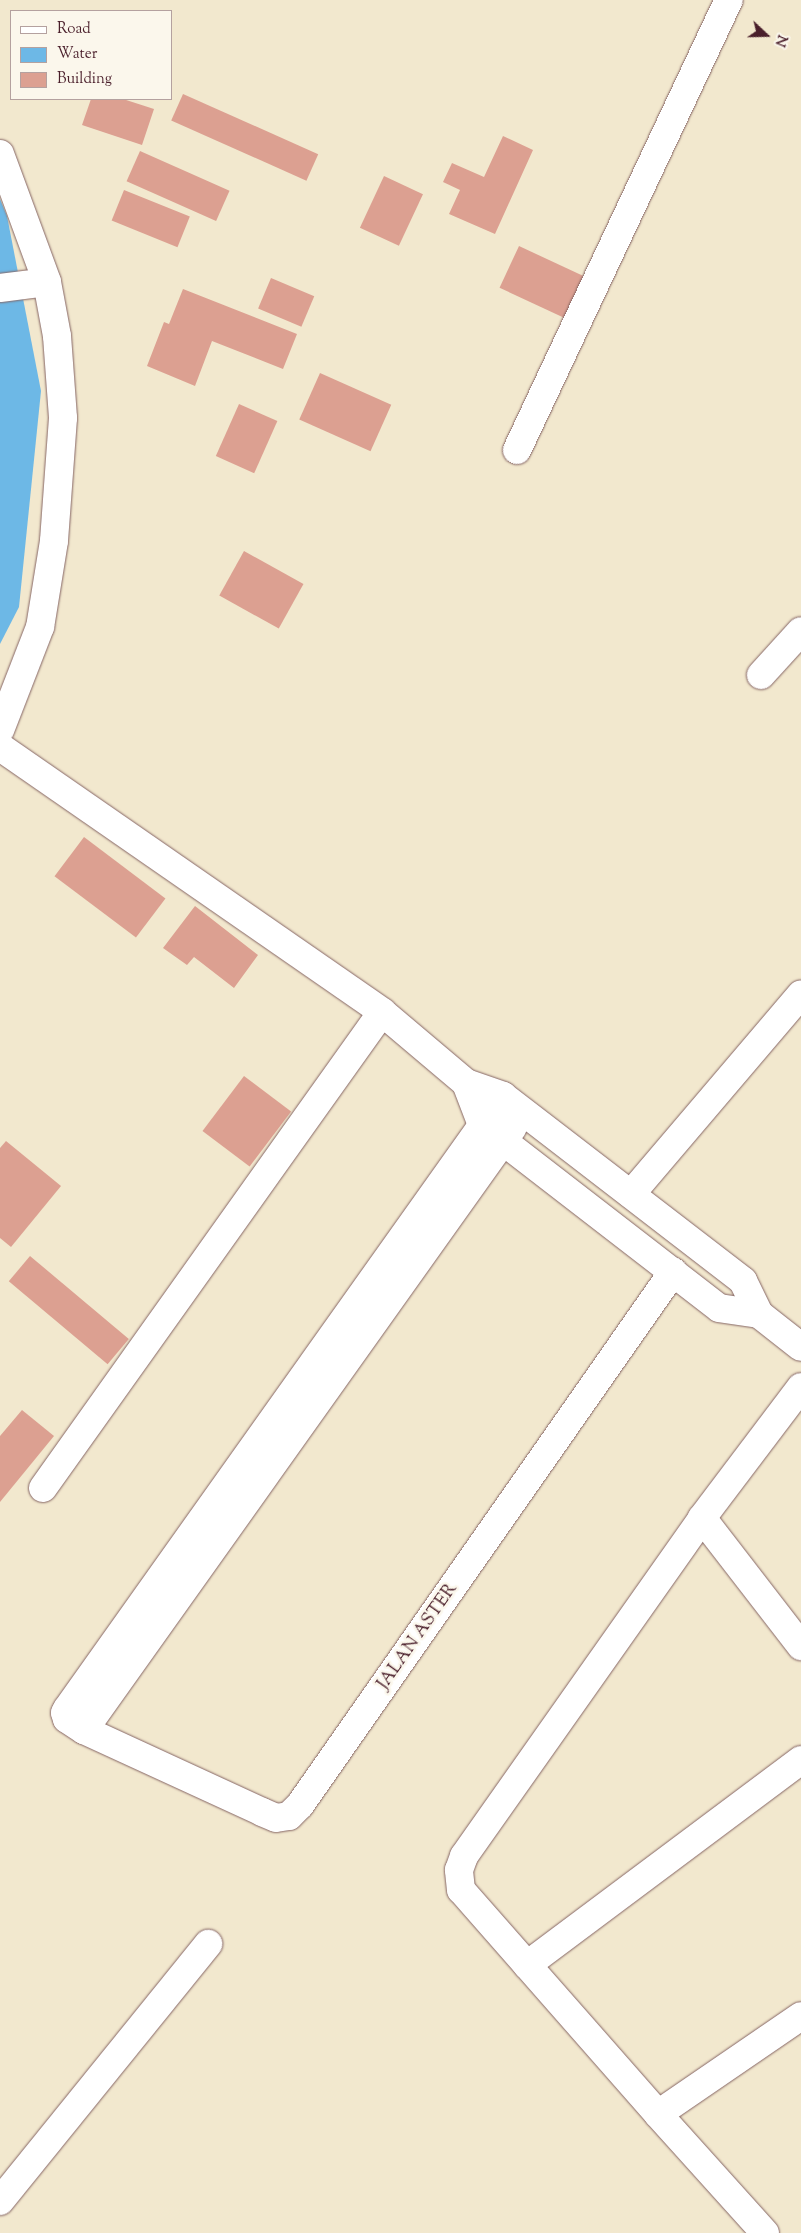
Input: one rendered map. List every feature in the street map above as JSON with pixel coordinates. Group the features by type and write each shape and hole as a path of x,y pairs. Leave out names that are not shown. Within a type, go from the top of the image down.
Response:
{"street":[{"path":"517,450 729,0"},
{"path":"0,154 24,285 56,336 64,418 54,542 40,627 0,730"},
{"path":"761,675 801,631"},
{"path":"0,747 382,1012 466,1083 514,1104 743,1281 760,1314"},
{"path":"631,1194 801,994"},
{"path":"43,1488 382,1012"},
{"path":"466,1083 493,1132 719,1308 760,1314 795,1337"},
{"path":"493,1132 514,1104"},
{"name":"JALAN ASTER","path":"493,1132 84,1730 276,1818 289,1816 300,1805 673,1272"},
{"path":"764,2233 461,1890 459,1870 464,1856 702,1518 801,1387"},
{"path":"702,1518 801,1646"},
{"path":"526,1965 801,1760"},
{"path":"0,2201 208,1944"},
{"path":"658,2114 801,2016"}],"water":[{"path":"0,199 7,216 41,391 19,607 0,644"}],"building":[{"path":"183,94 318,154 306,181 171,120"},
{"path":"91,100 126,100 154,109 142,145 82,125"},
{"path":"503,136 533,150 495,234 449,214 460,190 443,182 452,163 484,177"},
{"path":"140,151 230,191 216,221 127,181"},
{"path":"384,176 423,194 399,246 360,228"},
{"path":"124,190 190,217 177,247 112,221"},
{"path":"519,246 589,279 569,320 500,288"},
{"path":"271,278 314,296 301,327 258,308"},
{"path":"183,289 297,334 283,369 212,341 195,386 147,366 164,322 169,324"},
{"path":"320,373 391,405 371,451 299,420"},
{"path":"239,404 277,421 254,473 216,456"},
{"path":"244,551 303,584 279,629 219,596"},
{"path":"84,837 165,898 136,938 55,876"},
{"path":"195,906 258,955 234,988 194,957 187,965 163,948"},
{"path":"244,1076 291,1112 250,1167 202,1131"},
{"path":"6,1141 61,1186 11,1247 0,1238 0,1148"},
{"path":"30,1256 129,1339 108,1364 9,1281"},
{"path":"22,1410 54,1436 0,1502 0,1436"}]}
